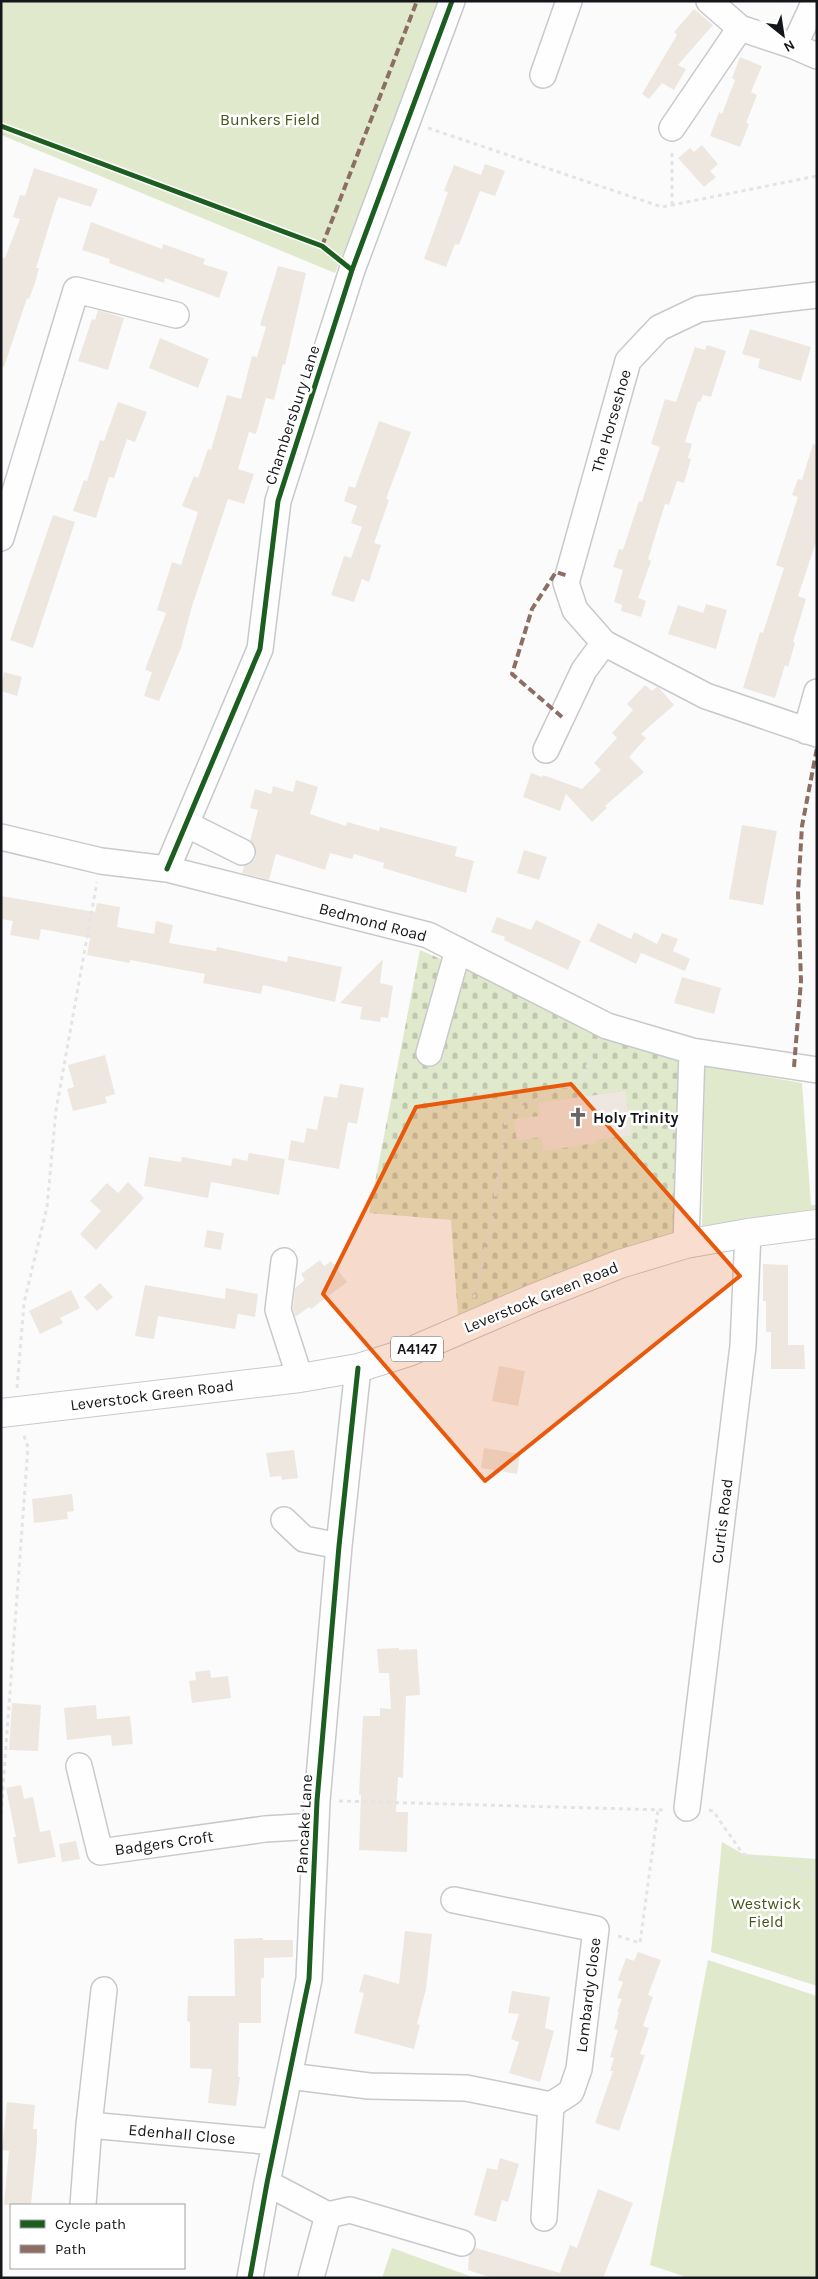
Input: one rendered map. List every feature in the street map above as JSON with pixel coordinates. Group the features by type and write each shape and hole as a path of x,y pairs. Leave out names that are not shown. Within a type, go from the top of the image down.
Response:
{"main road":[{"name":"Leverstock Green Road","path":"8,1412 300,1378 358,1368 409,1352 620,1264 686,1244 748,1233 817,1224"}],"street":[{"name":"Chambersbury Lane","path":"167,868 260,649 278,501 352,270 406,120 452,1"},
{"path":"544,75 569,1"},
{"path":"709,1 740,28 794,46 817,56"},
{"path":"794,46 815,1"},
{"path":"672,128 740,28"},
{"path":"1,538 76,290 176,315"},
{"name":"The Horseshoe","path":"811,733 706,696 604,643 575,610 566,583 628,361 659,328 699,309 817,295"},
{"path":"546,750 584,670 604,643"},
{"path":"811,733 817,692"},
{"path":"186,824 242,852"},
{"name":"Bedmond Road","path":"1,837 101,861 167,868 428,935 607,1026 692,1051 817,1070"},
{"path":"428,1053 458,950"},
{"path":"686,1244 692,1051"},
{"name":"Curtis Road","path":"687,1808 743,1346 748,1233"},
{"path":"284,1262 278,1310 300,1378"},
{"name":"Pancake Lane","path":"250,2278 275,2142 309,1979 317,1801 339,1546 358,1368"},
{"path":"284,1520 304,1539 339,1546"},
{"name":"Badgers Croft","path":"79,1766 100,1852 265,1829 316,1826"},
{"name":"Lombardy Close","path":"454,1900 596,1929 579,2070 571,2092 551,2105"},
{"path":"83,2204 89,2125 104,1990"},
{"path":"290,2076 369,2086 466,2088 551,2105 544,2218"},
{"name":"Edenhall Close","path":"89,2125 275,2142"},
{"path":"267,2183 328,2215 350,2210 462,2243"},
{"path":"311,2278 328,2215"}],"path":[{"path":"406,120 662,206 817,176"},
{"path":"672,128 672,205"},
{"path":"1,1814 28,1447 8,1412 24,1303 47,1207 56,1110 101,861"},
{"path":"466,1328 492,1226 506,1120 528,1104 581,1080 607,1026"},
{"path":"317,1801 658,1810 687,1808 713,1811 742,1854 817,1876"},
{"path":"596,1929 640,1943 658,1810"}],"highlighted area":[{"path":"571,1084 740,1276 485,1481 323,1294 416,1107"}],"green space":[{"name":"Bunkers Field","path":"1,1 446,1 335,273 1,135"},
{"path":"420,950 604,1030 687,1056 681,1236 458,1316 451,1220 369,1213"},
{"path":"705,1066 802,1083 811,1205 817,1205 817,1213 702,1226"},
{"name":"Westwick Field","path":"722,1842 743,1854 817,1859 817,1986 711,1952"},
{"path":"708,1960 817,1996 817,2278 689,2278 650,2265"},
{"path":"392,2248 475,2278 382,2278"}],"building":[{"path":"694,9 713,25 678,65 686,69 674,90 662,83 649,99 642,94 677,35 674,32"},
{"path":"740,57 762,66 751,92 757,95 746,123 749,124 740,147 710,136 719,112 722,114 735,80 732,78"},
{"path":"702,145 718,164 710,171 716,177 704,187 678,158 690,148 694,152"},
{"path":"485,164 505,171 495,196 480,191 459,245 455,244 446,267 424,259 448,192 444,191 454,165 481,175"},
{"path":"34,168 98,189 91,207 59,197 57,200 36,268 39,268 35,283 29,299 27,298 4,367 1,366 1,257 5,258 20,219 13,217 20,195 25,196"},
{"path":"91,222 162,249 163,244 205,259 203,264 228,272 219,298 165,278 164,283 109,263 110,259 82,250"},
{"path":"278,266 306,273 285,365 283,364 274,400 266,398 256,434 249,432 238,469 254,474 244,504 228,499 192,606 181,648 159,701 144,696 152,672 145,670 166,613 157,610 172,562 181,565 198,512 182,506 194,476 198,478 208,449 211,450 227,395 241,399 252,356 257,357 266,327 260,325"},
{"path":"98,310 124,318 108,370 78,361 92,319 95,320"},
{"path":"750,329 811,347 801,381 758,368 760,359 742,354"},
{"path":"160,338 209,359 198,388 149,368"},
{"path":"707,345 726,351 711,397 703,395 700,402 698,401 685,442 692,444 688,458 691,459 684,483 677,481 669,505 665,504 648,559 651,561 638,598 646,601 641,617 621,611 622,605 614,602 623,570 613,567 619,549 623,550 639,501 642,502 660,447 651,444 665,399 676,402 695,347 705,350"},
{"path":"118,402 147,412 135,442 127,439 114,478 109,477 96,518 73,511 84,480 87,481 100,440 104,441"},
{"path":"379,421 411,432 386,499 389,500 374,543 381,545 369,582 362,579 354,602 331,595 344,556 351,558 362,527 351,523 357,506 344,501 349,486 355,488"},
{"path":"813,444 817,445 817,539 798,596 806,599 793,642 795,643 788,667 785,665 775,698 743,688 760,632 763,633 784,568 776,565 798,497 792,495 798,479 802,480"},
{"path":"53,515 75,522 33,648 10,640"},
{"path":"706,604 727,610 716,649 668,634 678,605 703,613"},
{"path":"4,672 22,677 17,696 1,691"},
{"path":"645,685 652,691 657,687 659,688 674,705 641,734 646,738 629,757 644,772 605,806 607,808 592,822 566,794 560,811 523,797 531,773 542,777 543,775 582,789 601,770 594,763 617,738 612,733 633,710 627,704"},
{"path":"296,780 318,787 310,814 346,826 347,822 379,831 380,827 457,847 455,856 474,861 466,893 383,868 384,863 354,854 352,859 330,853 325,870 276,854 269,880 242,873 244,866 250,864 255,859 256,852 250,841 258,810 250,808 255,789 271,794 273,786 293,792"},
{"path":"742,825 777,831 763,905 729,899"},
{"path":"524,850 547,857 539,880 517,873"},
{"path":"1,896 95,912 97,903 120,907 117,927 154,934 156,921 173,925 169,943 216,951 217,947 287,962 288,956 342,967 335,1002 263,985 261,994 203,983 205,974 130,960 130,963 87,955 90,938 41,929 39,940 10,935 13,921 1,919"},
{"path":"497,917 531,930 536,920 581,941 568,970 504,940 505,937 491,932"},
{"path":"598,923 631,939 634,932 657,944 662,933 678,939 673,951 690,959 685,971 641,953 636,964 589,941"},
{"path":"383,959 380,983 393,986 388,1018 381,1017 380,1022 360,1019 362,1007 340,1003"},
{"path":"682,977 721,988 714,1014 674,1003"},
{"path":"105,1055 115,1094 105,1097 107,1103 73,1111 67,1089 74,1087 68,1065"},
{"path":"340,1084 364,1088 357,1124 348,1122 339,1169 288,1160 291,1140 304,1143 307,1128 317,1130 324,1096 337,1098"},
{"name":"Holy Trinity","path":"625,1091 632,1135 596,1140 596,1143 543,1151 541,1137 517,1141 514,1119 540,1116 538,1103"},
{"path":"249,1153 285,1159 279,1195 211,1182 208,1198 144,1186 149,1157 181,1162 182,1157 231,1166 233,1158 247,1161"},
{"path":"128,1182 144,1198 96,1250 80,1234 101,1211 90,1201 107,1183 118,1193"},
{"path":"207,1230 224,1233 221,1250 204,1247"},
{"path":"320,1260 324,1266 331,1261 347,1282 311,1309 309,1307 295,1317 293,1309 295,1288 305,1280 301,1274"},
{"path":"763,1264 788,1265 788,1345 804,1345 805,1369 771,1369 771,1332 766,1332 766,1301 763,1301"},
{"path":"100,1283 113,1297 97,1311 84,1297"},
{"path":"145,1285 225,1299 226,1288 258,1294 255,1317 238,1314 235,1329 158,1316 154,1339 135,1336"},
{"path":"71,1290 80,1308 60,1318 63,1323 40,1334 29,1311"},
{"path":"499,1366 525,1371 518,1406 492,1401"},
{"path":"484,1448 520,1454 517,1474 481,1468"},
{"path":"294,1450 298,1478 282,1480 281,1476 270,1477 266,1453"},
{"path":"72,1494 74,1511 67,1512 68,1519 34,1523 32,1499"},
{"path":"399,1648 399,1650 417,1649 420,1695 406,1696 403,1778 398,1777 396,1812 408,1812 407,1852 359,1850 361,1795 359,1795 363,1716 380,1716 380,1708 391,1709 389,1673 379,1673 377,1649"},
{"path":"210,1670 211,1678 228,1676 231,1698 192,1703 189,1681 196,1680 195,1672"},
{"path":"12,1703 41,1705 38,1751 9,1750"},
{"path":"96,1705 97,1719 130,1716 133,1744 112,1746 111,1735 67,1740 64,1708"},
{"path":"21,1785 24,1799 33,1797 40,1832 50,1830 56,1857 18,1864 13,1837 16,1837 6,1788"},
{"path":"76,1841 80,1859 62,1862 59,1844"},
{"path":"405,1931 432,1934 426,1989 417,2024 420,2025 414,2049 354,2033 364,1993 359,1992 364,1974 399,1984"},
{"path":"263,1938 263,1940 293,1940 293,1957 264,1958 264,1978 261,1978 261,2023 239,2023 238,2077 240,2077 236,2106 208,2103 212,2069 190,2068 190,2022 187,2021 188,1996 235,1996 234,1939"},
{"path":"638,1952 661,1960 648,1995 653,1997 643,2026 649,2028 640,2054 645,2055 619,2131 595,2123 613,2071 610,2071 614,2058 610,2057 618,2030 614,2029 622,1999 617,1998 623,1982 618,1980 626,1958 634,1961"},
{"path":"512,1991 550,1997 545,2028 554,2031 540,2082 509,2073 519,2042 511,2039 519,2014 508,2013"},
{"path":"7,2102 35,2105 33,2129 37,2129 37,2143 31,2204 4,2205 9,2151 2,2150"},
{"path":"500,2158 519,2164 508,2202 502,2200 496,2222 474,2215 487,2168 497,2170"},
{"path":"598,2189 633,2203 603,2278 492,2278 468,2270 469,2255 476,2248 560,2273 570,2245 577,2248"}],"marked path":[{"path":"322,246 417,1"},
{"path":"562,717 512,674 532,609 556,572 568,576"},
{"path":"794,1067 801,981 798,893 802,826 817,748"}],"cycle path":[{"path":"167,869 260,649 278,501 352,270 452,1"},
{"path":"1,126 322,246 352,270"},
{"path":"250,2278 267,2183 309,1979 317,1801 339,1546 358,1368"}],"place":[{"name":"Holy Trinity","path":"578,1117"}]}
